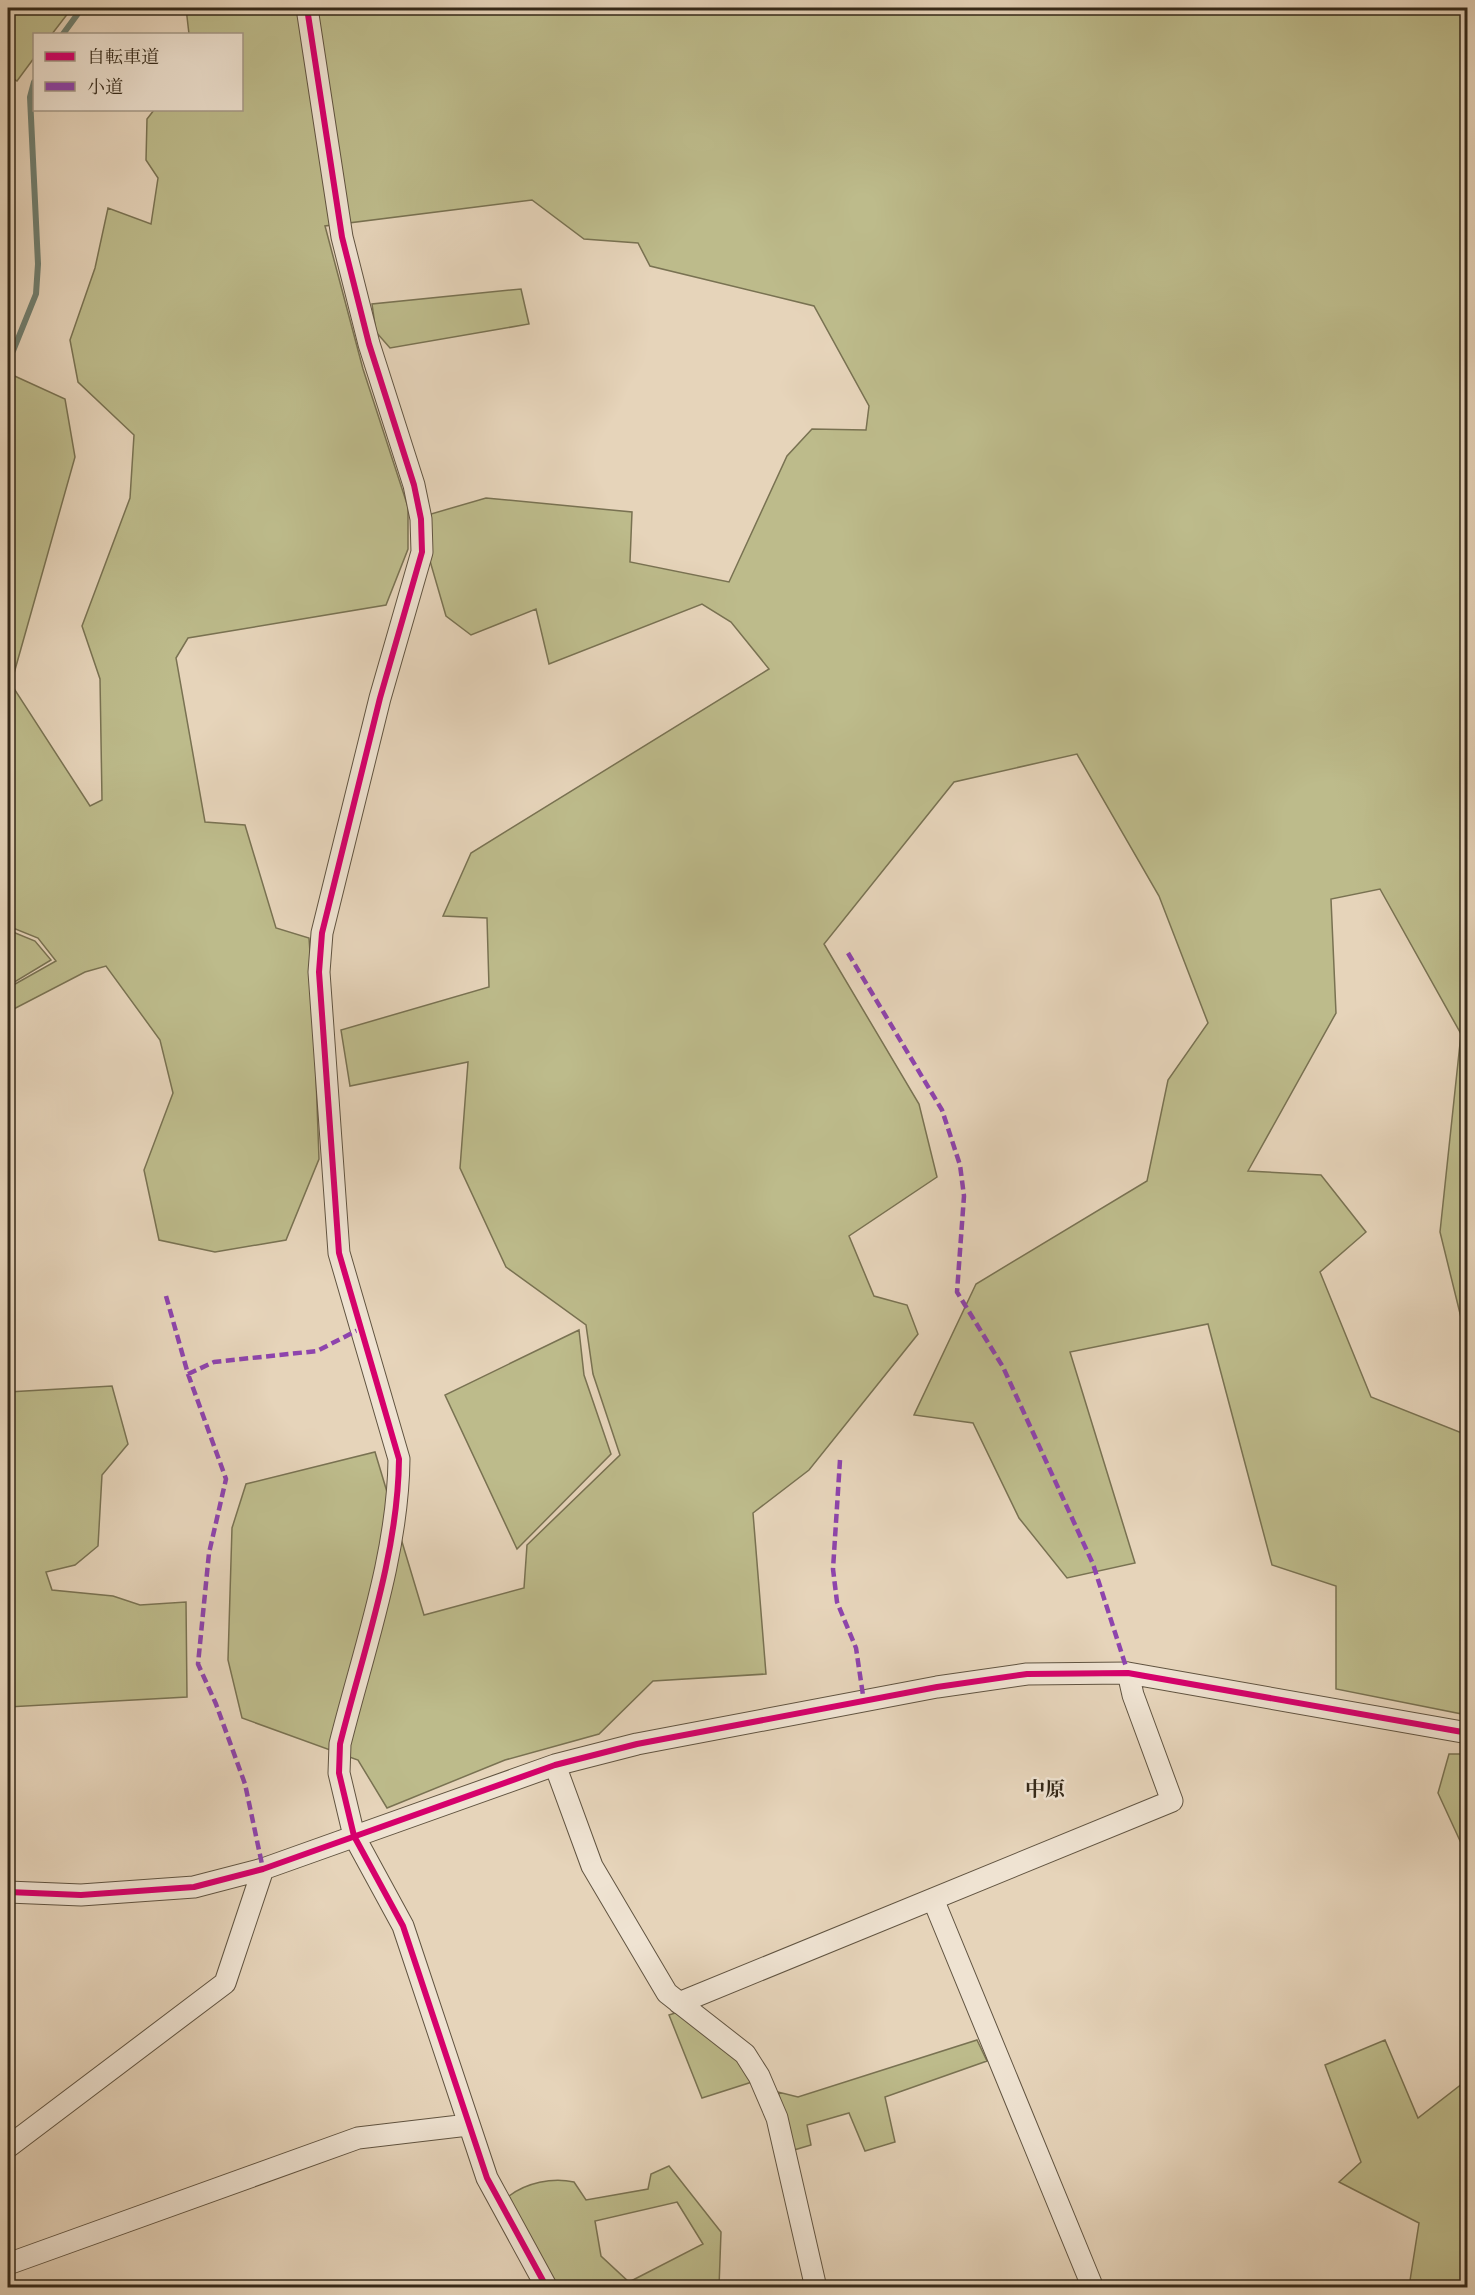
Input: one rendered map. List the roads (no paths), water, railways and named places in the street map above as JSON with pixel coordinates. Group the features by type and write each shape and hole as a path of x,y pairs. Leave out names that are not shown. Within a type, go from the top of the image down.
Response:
{"street":[{"path":"307,8 342,237 369,344 414,485 421,519 422,552 380,698 325,922 319,972 339,1253 399,1459 399,1490 384,1572 340,1744 339,1773 354,1836 403,1926 487,2178 547,2288"},
{"path":"8,1892 81,1895 141,1893 194,1887 263,1869 555,1765 638,1744 937,1687 1027,1674 1128,1673 1467,1733"},
{"path":"679,2003 1172,1801 1133,1695 1128,1673"},
{"path":"555,1765 592,1866 667,1993 745,2054 759,2076 777,2118 816,2288"},
{"path":"8,2147 225,1983 263,1869"},
{"path":"933,1899 1093,2288"},
{"path":"8,2264 358,2139 468,2125"}],"waterway":[{"path":"64,33 82,8"},
{"path":"8,353 13,351 36,294 38,264 30,97 33,86"}],"district":[{"name":"中原","path":"1045,1789"}]}
